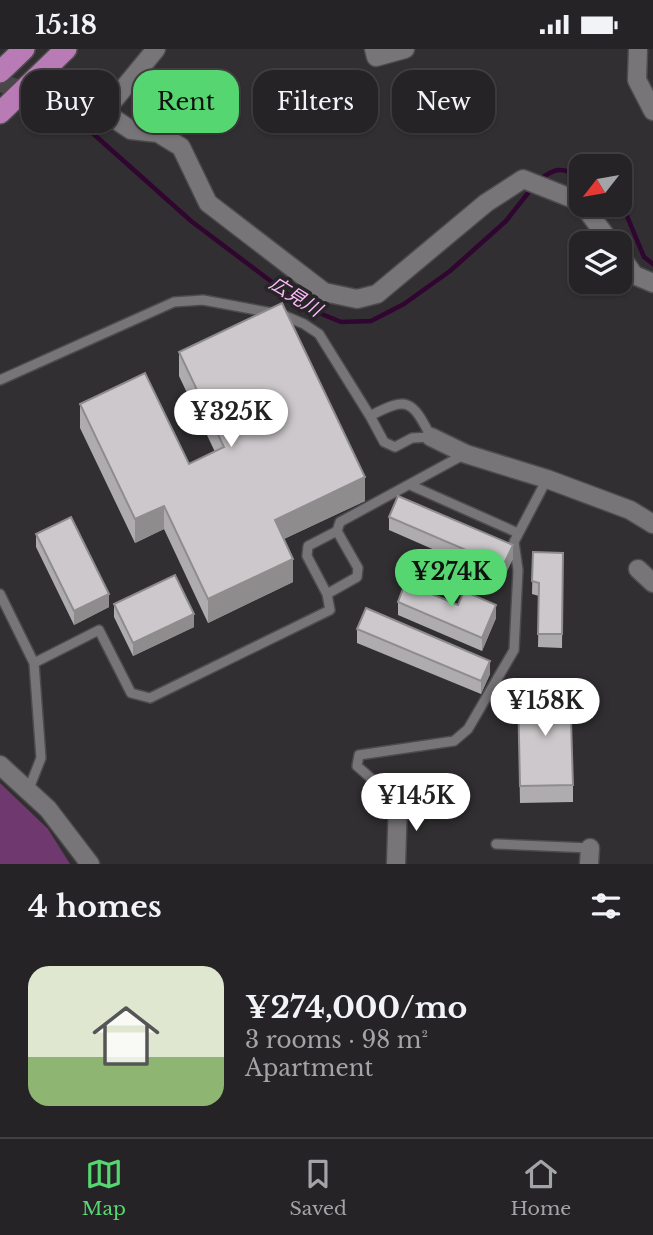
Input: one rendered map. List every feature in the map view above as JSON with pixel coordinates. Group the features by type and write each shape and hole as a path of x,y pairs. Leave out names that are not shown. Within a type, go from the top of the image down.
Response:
{"highway":[{"path":"0,72 24,49"},
{"path":"0,113 66,49"}],"street":[{"path":"119,94 156,49"},
{"path":"374,49 376,57 405,49"},
{"path":"638,49 637,80 653,111"},
{"path":"119,122 131,130 158,132 181,147 208,203 324,292 357,299 377,294 486,204 523,179 569,198"},
{"path":"632,272 653,283"},
{"path":"431,437 466,454 547,479 630,510 653,524"},
{"path":"638,569 653,583"},
{"path":"0,765 48,809 90,864"},
{"path":"396,864 398,802"}],"lane":[{"path":"0,380 174,302 203,300 283,315 304,324 319,334 384,442 395,447 412,438 431,437 418,412 407,404 392,404 370,416"},
{"path":"34,663 99,630 131,693 150,698 330,610 327,594 307,555 308,546 337,531 340,522 466,454"},
{"path":"398,802 357,766 359,755 454,741 468,729 514,650 517,570 514,542 547,479"},
{"path":"410,485 518,533"},
{"path":"327,594 357,577 358,568 337,531"},
{"path":"0,594 34,663 41,758 28,791"},
{"path":"496,844 589,856"}],"shaded area":[{"path":"0,783 48,829 70,864 0,864"}],"building":[{"path":"282,303 365,477 275,520 293,559 208,599 164,506 135,519 80,404 145,373 189,464 224,447 179,352"},
{"path":"398,496 513,545 503,566 389,517"},
{"path":"71,517 109,594 74,611 36,534"},
{"path":"533,552 563,553 562,634 538,634 539,583 532,581"},
{"path":"175,575 194,614 133,643 114,604"},
{"path":"405,583 458,605 464,591 496,605 482,638 398,602"},
{"path":"366,608 490,661 481,681 357,629"},
{"path":"570,689 573,785 520,786 518,690"}],"waterway":[{"name":"広見川","path":"92,133 191,221 305,307 341,322 371,321 404,304 450,271 506,221 532,188"},
{"name":"広見川","path":"537,181 558,170 569,171"},
{"path":"627,217 644,257 653,264"}],"tunnel":[{"path":"0,83 21,89"}]}
